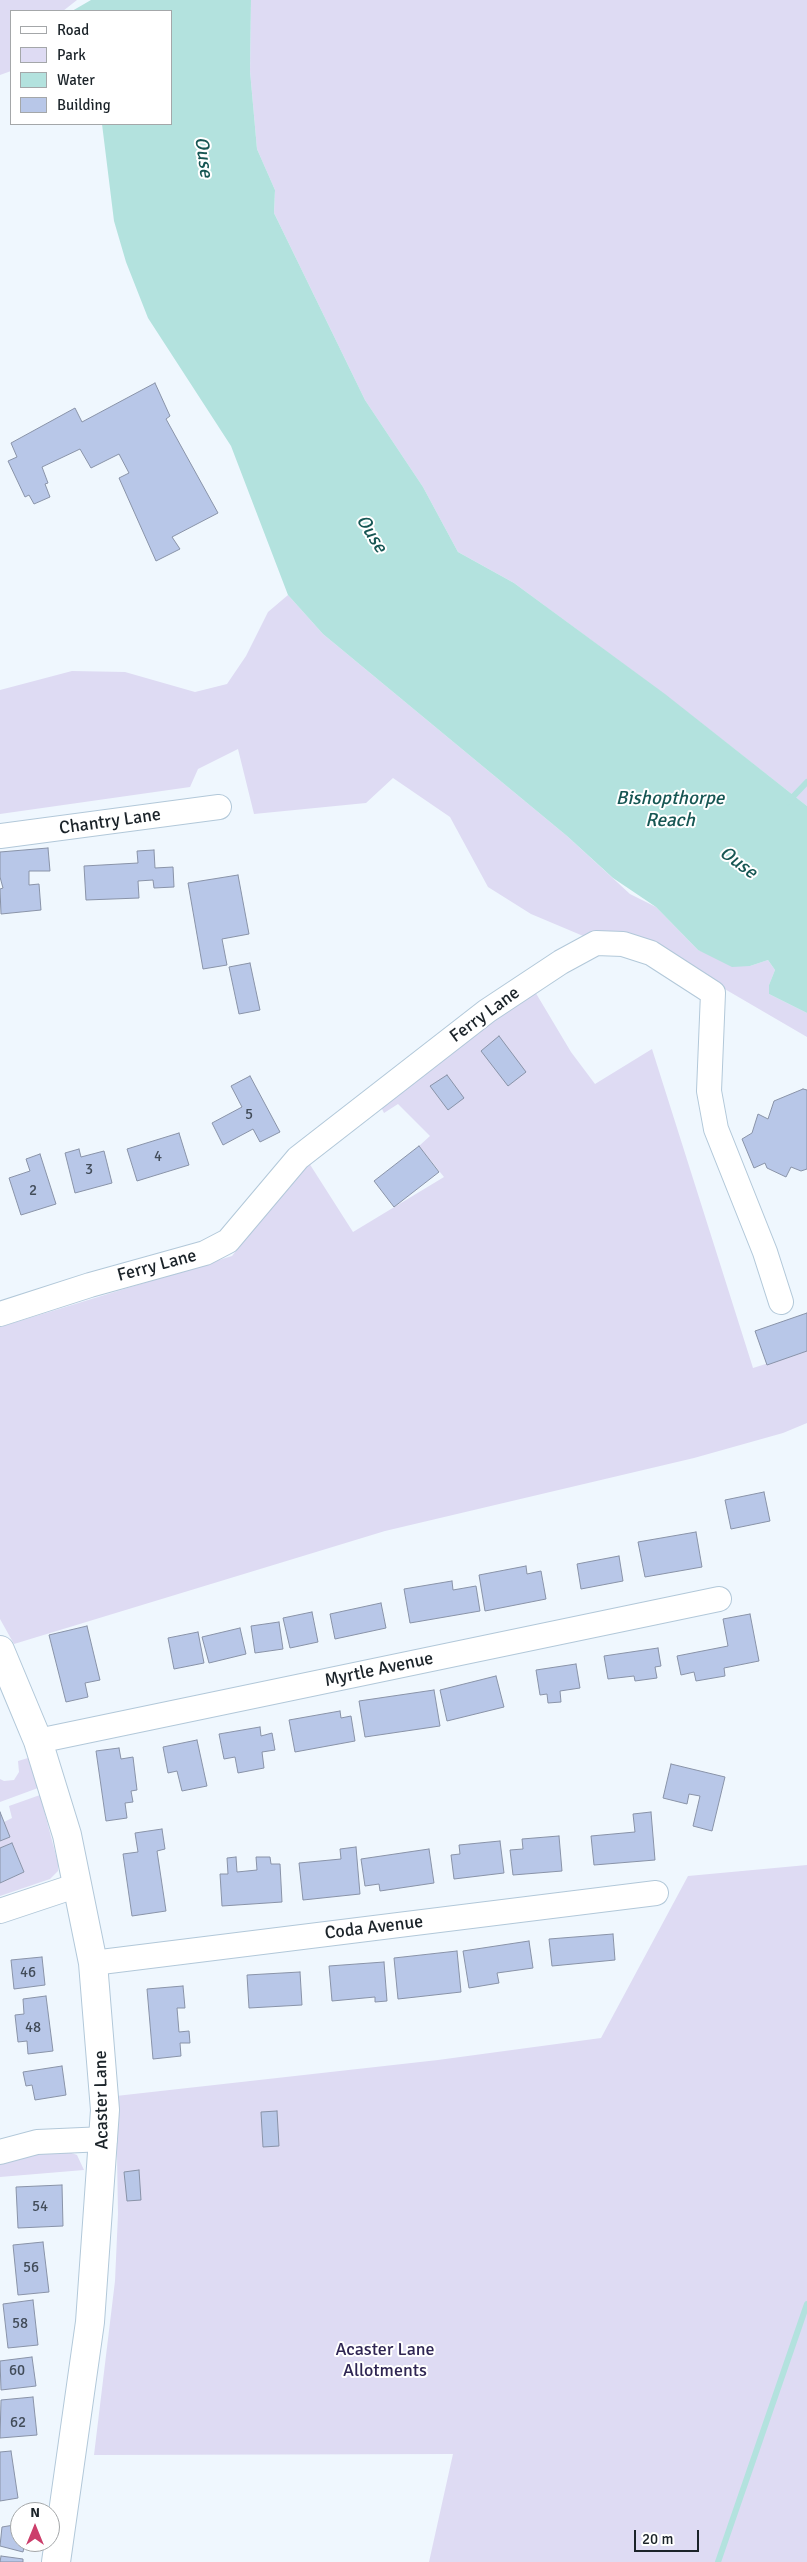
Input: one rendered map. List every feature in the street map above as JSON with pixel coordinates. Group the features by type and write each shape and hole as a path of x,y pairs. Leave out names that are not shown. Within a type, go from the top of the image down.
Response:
{"street":[{"name":"Chantry Lane","path":"0,836 219,807"},
{"name":"Ferry Lane","path":"0,1314 90,1285 206,1253 228,1241 298,1158 487,1011 561,962 596,943 623,944 651,953 713,993 709,1092 716,1129 764,1252 781,1302"},
{"name":"Myrtle Avenue","path":"38,1741 719,1599"},
{"name":"Acaster Lane","path":"0,1650 38,1741 67,1835 93,1963 101,2042 105,2139 90,2322 56,2562"},
{"path":"0,1911 78,1885"},
{"name":"Coda Avenue","path":"93,1963 656,1893"},
{"path":"0,2152 37,2142 105,2139"}],"green space":[{"path":"0,0 77,0 64,10 10,10 10,71 0,75"},
{"path":"251,0 807,0 807,806 664,694 514,583 458,552 423,487 365,400 274,213 275,190 257,149 250,71"},
{"path":"288,595 323,634 567,836 630,894 656,907 698,950 750,966 768,960 775,970 769,985 769,994 807,1013 807,1037 639,939 588,938 531,914 488,887 450,817 393,778 366,803 254,814 238,749 198,769 190,787 0,814 0,690 72,671 125,672 195,692 227,684 246,656 268,612"},
{"path":"534,990 571,1052 595,1084 652,1049 753,1368 807,1351 807,1423 783,1433 694,1458 385,1531 14,1644 0,1619 0,1327 232,1256 281,1193 309,1163 353,1232 444,1177 419,1146 430,1136 398,1104 384,1113 381,1107"},
{"path":"28,1758 38,1788 0,1802 0,1779 4,1781 14,1780 19,1772 18,1761"},
{"path":"40,1795 58,1863 58,1871 50,1879 0,1896 0,1883 24,1872 12,1843 0,1848 0,1841 10,1837 4,1822 12,1818 9,1806"},
{"name":"Acaster Lane Allotments","path":"807,1865 807,2562 429,2562 453,2454 94,2455 115,2281 118,2214 116,2096 438,2060 601,2038 688,1876"},
{"path":"0,2140 66,2151 77,2155 84,2170 0,2177"}],"water":[{"name":"Bishopthorpe Reach","path":"91,0 251,0 250,71 257,149 275,190 274,213 365,400 423,487 458,552 514,583 665,694 807,806 807,1013 769,994 769,985 775,970 768,960 750,966 732,967 698,950 656,907 613,878 567,836 323,634 288,595 231,446 148,318 126,262 114,221 102,125 172,125 172,10 74,10"}],"building":[{"path":"155,383 170,416 166,419 218,513 172,537 180,549 156,561 119,478 129,473 119,454 91,468 80,449 42,467 48,483 45,484 50,497 34,504 29,495 25,497 8,461 17,457 11,443 75,408 82,422"},
{"path":"48,848 50,871 29,871 29,885 39,884 41,910 1,914 0,889 3,888 0,877 0,852"},
{"path":"154,850 155,868 173,867 174,887 154,888 153,880 138,881 139,898 86,900 84,866 138,863 137,851"},
{"path":"238,875 249,934 222,939 227,965 203,969 188,883"},
{"path":"250,963 260,1010 239,1014 229,967"},
{"path":"499,1036 526,1072 508,1086 481,1051"},
{"path":"447,1075 464,1098 448,1110 430,1086"},
{"path":"250,1076 280,1132 260,1142 253,1129 223,1145 212,1123 242,1107 231,1086"},
{"path":"803,1089 807,1090 807,1169 801,1171 791,1167 786,1177 767,1168 765,1163 754,1168 742,1139 752,1133 758,1114 768,1119 774,1101"},
{"path":"179,1133 189,1165 137,1181 127,1149"},
{"path":"419,1146 439,1172 394,1207 374,1181"},
{"path":"79,1149 81,1157 104,1151 112,1183 75,1193 65,1153"},
{"path":"40,1154 56,1204 21,1215 9,1178 30,1171 26,1159"},
{"path":"807,1313 807,1351 767,1365 755,1331"},
{"path":"764,1492 770,1521 731,1529 725,1500"},
{"path":"696,1532 702,1567 645,1577 638,1542"},
{"path":"619,1556 623,1581 581,1589 577,1564"},
{"path":"526,1566 527,1574 541,1571 546,1599 485,1611 479,1575"},
{"path":"452,1581 453,1590 476,1586 480,1611 410,1623 404,1589"},
{"path":"381,1603 386,1628 335,1639 330,1614"},
{"path":"312,1612 318,1642 290,1648 283,1618"},
{"path":"750,1614 759,1661 724,1668 725,1676 696,1681 694,1672 681,1675 677,1656 728,1646 723,1619"},
{"path":"279,1622 283,1649 255,1653 251,1626"},
{"path":"87,1626 100,1680 85,1683 88,1697 66,1702 49,1635"},
{"path":"240,1628 246,1654 209,1663 202,1637"},
{"path":"198,1632 204,1663 174,1669 168,1638"},
{"path":"658,1648 661,1666 655,1667 657,1678 635,1681 634,1676 608,1679 604,1656"},
{"path":"576,1664 580,1688 560,1691 561,1702 548,1703 547,1694 540,1695 536,1670"},
{"path":"496,1676 504,1707 447,1721 440,1690"},
{"path":"434,1690 440,1726 365,1737 359,1701"},
{"path":"340,1711 341,1718 351,1716 355,1741 295,1752 289,1720"},
{"path":"260,1727 261,1736 272,1733 275,1750 262,1752 264,1768 238,1773 235,1757 224,1759 219,1734"},
{"path":"197,1740 207,1786 182,1791 177,1771 168,1773 163,1747"},
{"path":"119,1748 121,1759 133,1757 137,1790 131,1791 133,1802 125,1803 127,1818 106,1821 96,1751"},
{"path":"671,1764 725,1777 712,1831 693,1826 700,1796 689,1794 687,1804 663,1798"},
{"path":"0,1812 10,1837 0,1841"},
{"path":"651,1812 655,1860 594,1865 591,1836 635,1832 633,1814"},
{"path":"162,1829 165,1849 157,1851 166,1911 132,1916 123,1854 138,1852 135,1833"},
{"path":"559,1836 562,1871 513,1875 510,1850 523,1849 522,1839"},
{"path":"500,1841 504,1873 454,1879 451,1855 460,1854 459,1845"},
{"path":"12,1843 24,1872 0,1883 0,1848"},
{"path":"356,1847 360,1894 303,1900 299,1863 341,1859 340,1849"},
{"path":"429,1849 434,1883 380,1891 379,1884 365,1886 361,1859"},
{"path":"236,1857 237,1872 257,1870 256,1857 270,1857 271,1864 280,1864 282,1902 222,1906 220,1874 228,1874 227,1858"},
{"path":"613,1934 615,1960 552,1966 549,1939"},
{"path":"529,1941 533,1968 497,1973 499,1983 469,1988 463,1951"},
{"path":"457,1951 461,1992 398,1999 394,1958"},
{"path":"42,1957 45,1985 14,1989 11,1960"},
{"path":"384,1962 387,2001 375,2002 375,1997 332,2001 329,1966"},
{"path":"300,1972 302,2005 249,2008 247,1975"},
{"path":"183,1986 185,2008 177,2008 179,2032 189,2031 190,2043 180,2043 181,2056 153,2059 147,1989"},
{"path":"46,1996 53,2051 28,2054 27,2041 18,2042 15,2015 24,2014 23,1999"},
{"path":"62,2066 66,2095 35,2100 32,2085 26,2086 23,2072"},
{"path":"277,2111 279,2146 263,2147 261,2112"},
{"path":"139,2170 141,2200 127,2201 124,2172"},
{"path":"62,2185 63,2226 18,2228 16,2187"},
{"path":"43,2242 49,2292 18,2295 13,2245"},
{"path":"33,2300 38,2345 8,2348 3,2304"},
{"path":"32,2357 36,2386 1,2390 0,2361"},
{"path":"33,2397 37,2435 0,2438 1,2400"},
{"path":"11,2451 18,2498 0,2501 0,2452"},
{"path":"10,2526 10,2549 0,2546 2,2527"},
{"path":"1,2556 23,2559 23,2562 0,2562"}],"waterway":[{"path":"788,802 807,782"},
{"path":"718,2562 807,2304"}],"water label":[{"name":"Ouse","path":"203,157"},
{"name":"Ouse","path":"371,534"},
{"name":"Ouse","path":"738,863"}]}
